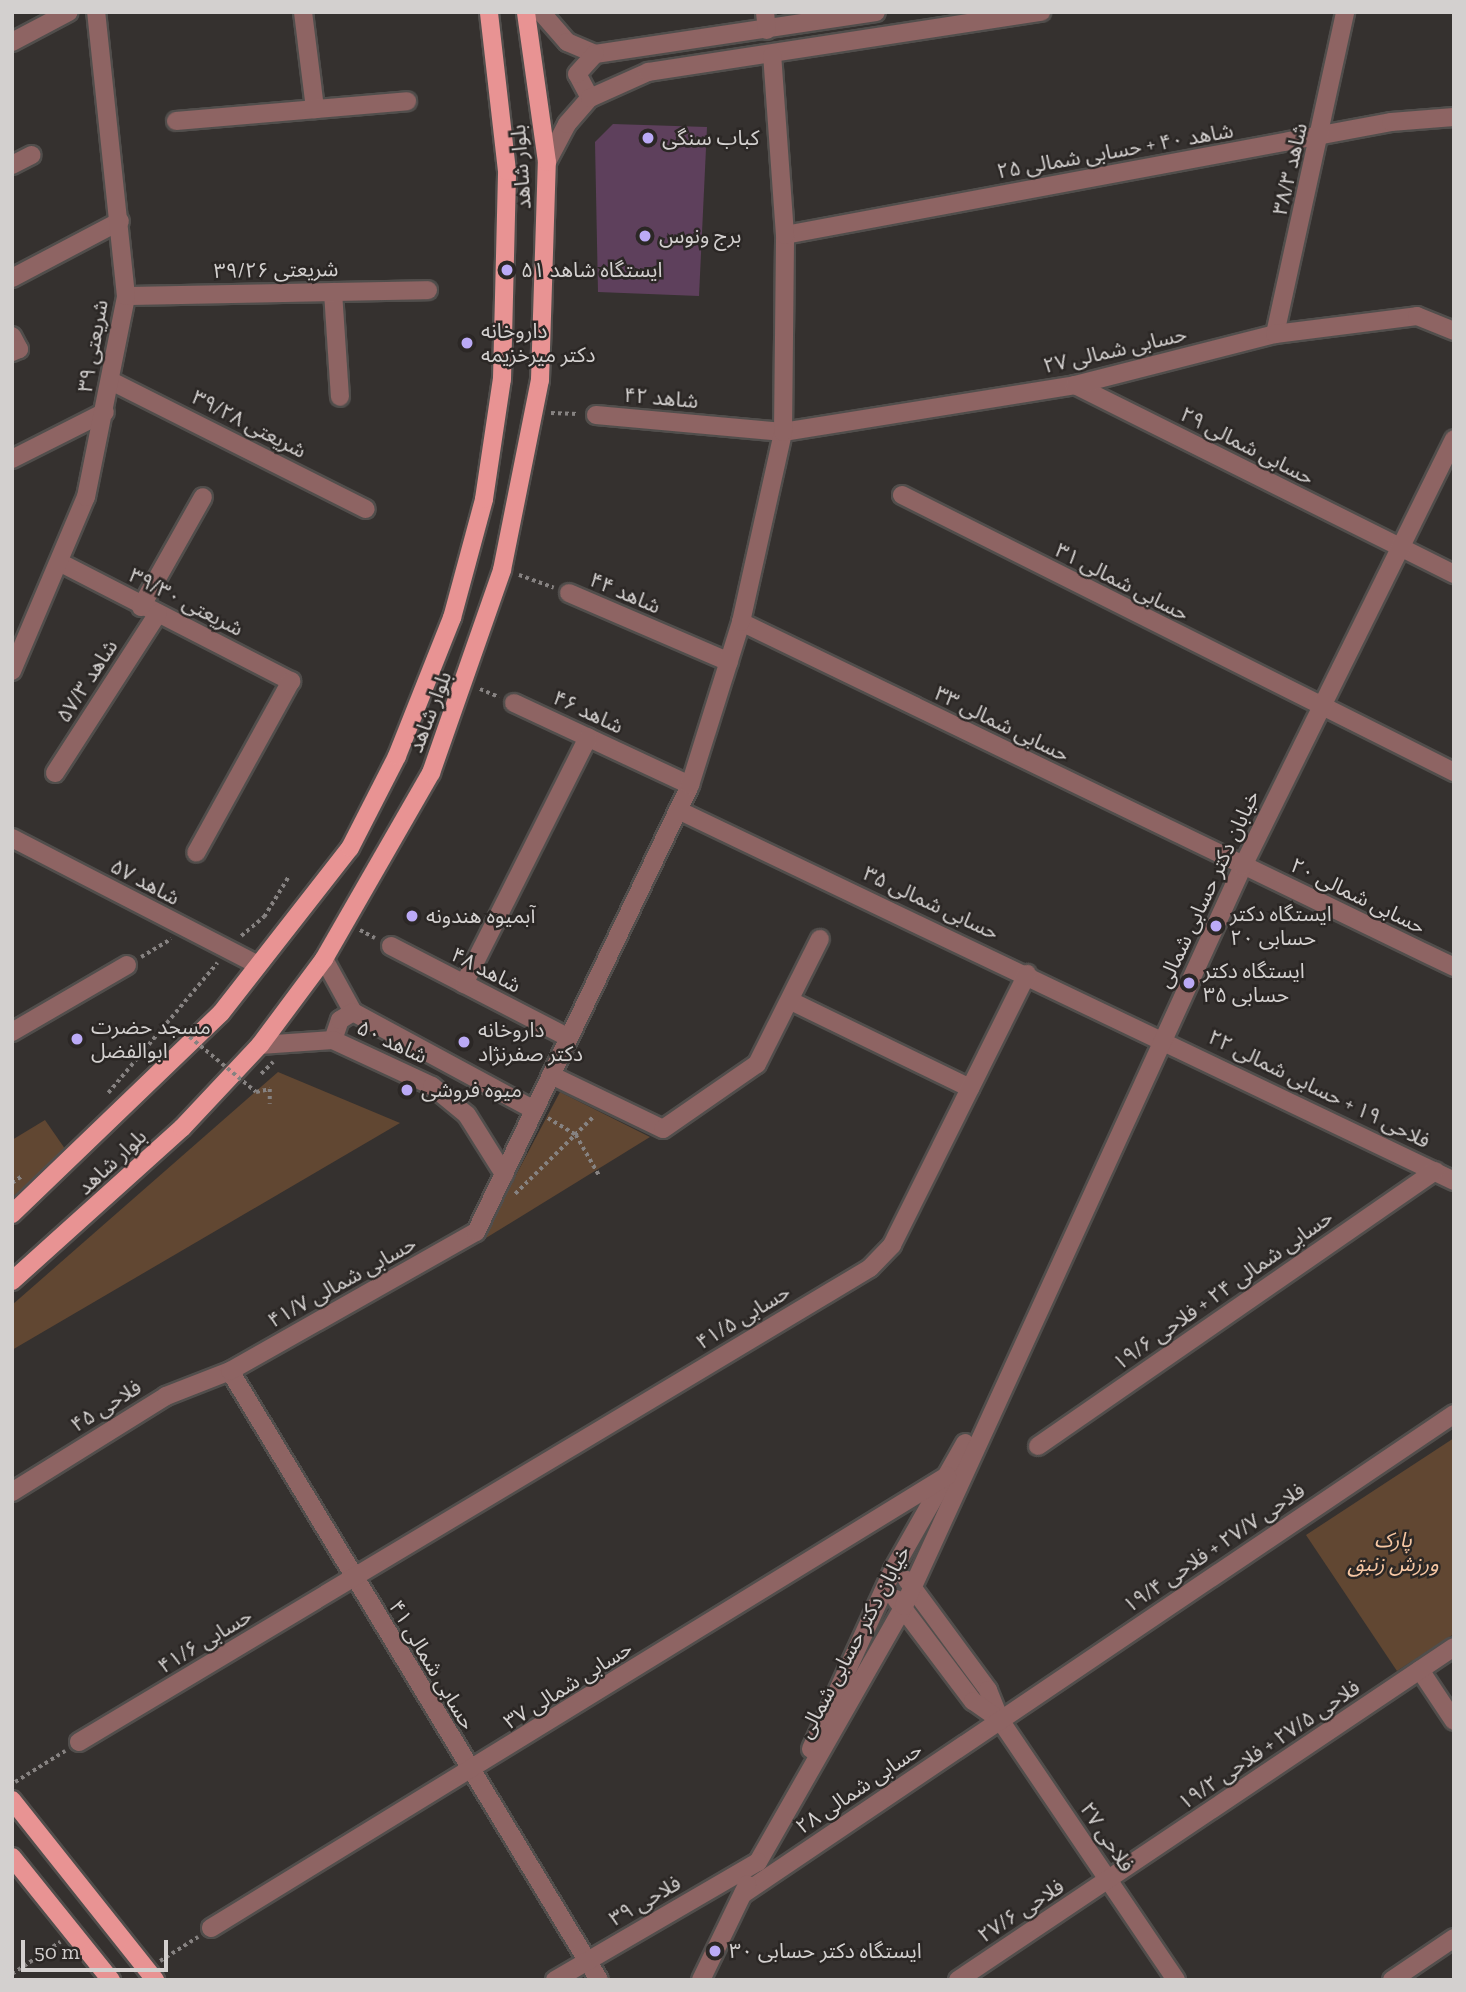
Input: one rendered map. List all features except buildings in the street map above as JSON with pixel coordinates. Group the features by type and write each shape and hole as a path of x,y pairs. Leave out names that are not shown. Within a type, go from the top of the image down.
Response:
{"main road":[{"name":"بلوار شاهد","path":"12,1214 221,1013 350,848 397,757 452,618 484,499 502,379 507,270 507,171 489,12"},
{"name":"بلوار شاهد","path":"12,1281 182,1128 260,1045 324,959 432,773 502,570 535,412 548,268 547,162 526,12"},
{"path":"12,1800 151,1975"},
{"path":"12,1857 111,1980"}],"street":[{"path":"12,42 69,12"},
{"name":"شریعتی ۳۹","path":"12,671 61,563 86,497 126,296 96,12"},
{"path":"303,12 315,109"},
{"path":"541,12 567,42 595,54 766,21 876,12"},
{"path":"547,162 567,124 590,98 648,72 1041,12"},
{"name":"شاهد ۳۸/۳","path":"1275,334 1321,136 1345,12"},
{"path":"590,98 577,74 595,54"},
{"path":"504,1174 690,785 741,622 783,432 785,235 772,55"},
{"path":"176,121 408,101"},
{"name":"شاهد ۴۰ + حسابی شمالی ۲۵","path":"785,235 1321,136 1454,117"},
{"path":"12,165 32,155"},
{"path":"12,278 120,221"},
{"name":"شریعتی ۳۹/۲۶","path":"126,296 428,290"},
{"path":"333,292 340,397"},
{"name":"حسابی شمالی ۲۷","path":"783,432 1074,385 1275,334 1417,316 1454,331"},
{"path":"12,336 19,349 12,352"},
{"name":"شریعتی ۳۹/۲۸","path":"111,381 366,509"},
{"name":"حسابی شمالی ۲۹","path":"1074,385 1454,574"},
{"path":"12,459 105,412"},
{"name":"شاهد ۴۲","path":"596,415 783,432"},
{"name":"خیابان دکتر حسابی شمالی","path":"758,1862 904,1606 1011,1361 1165,1038 1243,866 1454,439"},
{"name":"حسابی شمالی ۳۱","path":"902,495 1320,709 1454,772"},
{"name":"شاهد ۵۷/۳","path":"54,773 150,610 203,497"},
{"name":"شریعتی ۳۹/۳۰","path":"61,563 291,681 196,853"},
{"name":"شاهد ۴۴","path":"569,593 729,662"},
{"name":"حسابی شمالی ۳۳","path":"741,622 1243,866"},
{"name":"شاهد ۴۶","path":"514,703 690,785"},
{"path":"464,984 588,737"},
{"name":"حسابی شمالی ۳۵","path":"678,810 1165,1038"},
{"name":"شاهد ۵۷","path":"12,838 258,965"},
{"name":"حسابی شمالی ۲۰","path":"1243,866 1454,967"},
{"path":"551,1075 663,1129 757,1064 793,1002 820,939"},
{"name":"شاهد ۴۸","path":"391,946 569,1038"},
{"name":"شاهد ۵۰","path":"324,959 353,1012 534,1110"},
{"path":"12,1032 127,965"},
{"name":"حسابی ۴۱/۵","path":"354,1579 870,1268 892,1245 1027,974"},
{"path":"793,1002 970,1088"},
{"path":"333,1040 335,1026 353,1012"},
{"name":"فلاحی ۱۹ + حسابی شمالی ۲۲","path":"1165,1038 1454,1181"},
{"name":"شاهد ۵۰","path":"260,1045 333,1040 432,1086 467,1115 504,1174"},
{"name":"حسابی شمالی ۲۴ + فلاحی ۱۹/۶","path":"1038,1446 1435,1171"},
{"name":"حسابی شمالی ۴۱/۷","path":"230,1371 476,1232 504,1174"},
{"name":"خیابان دکتر حسابی شمالی","path":"701,1980 893,1570 1011,1361"},
{"name":"حسابی شمالی ۴۱","path":"230,1371 470,1773 599,1980"},
{"name":"فلاحی ۴۵","path":"12,1492 166,1396 230,1371"},
{"name":"فلاحی ۲۷/۷ + فلاحی ۱۹/۴","path":"1000,1720 1454,1414"},
{"name":"حسابی شمالی ۳۷","path":"211,1928 470,1773 947,1475"},
{"name":"فلاحی ۲۷","path":"893,1570 914,1585 988,1690 1000,1720 1175,1980"},
{"name":"حسابی ۴۱/۶","path":"79,1742 354,1579"},
{"name":"فلاحی ۲۷","path":"885,1588 904,1606 972,1701 1000,1720"},
{"name":"فلاحی ۲۷/۵ + فلاحی ۱۹/۲","path":"1109,1881 1454,1647"},
{"path":"1420,1670 1454,1721"},
{"name":"حسابی شمالی ۲۸","path":"743,1894 1000,1720"},
{"name":"فلاحی ۳۹","path":"555,1980 758,1862"},
{"name":"فلاحی ۲۷/۶","path":"958,1980 1109,1881"},
{"path":"1392,1980 1454,1938"}],"path":[{"name":"شاهد ۴۲","path":"535,412 596,415"},
{"name":"شاهد ۴۴","path":"502,570 569,593"},
{"path":"465,683 514,703"},
{"path":"103,1099 185,1008 225,950 264,917 289,876"},
{"path":"346,922 391,946"},
{"path":"127,965 188,930"},
{"path":"179,1028 256,1092 270,1089 270,1104"},
{"path":"513,1197 608,1102"},
{"path":"534,1110 576,1135 600,1177"},
{"path":"12,1183 34,1168"},
{"path":"12,1784 79,1742"},
{"path":"151,1975 211,1928"},
{"path":"12,1974 73,1932"}],"green space":[{"path":"278,1072 400,1123 12,1350 12,1305"},
{"path":"560,1092 650,1137 481,1241"},
{"path":"45,1120 70,1156 12,1197 12,1140"},
{"name":"پارک ورزش زنبق","path":"1454,1438 1454,1634 1397,1671 1306,1535"}],"place":[{"name":"کباب سنگی","path":"648,138"},
{"name":"برج ونوس","path":"645,236"},
{"name":"ایستگاه شاهد ۵۱","path":"507,270"},
{"name":"داروخانه دکتر میرخزیمه","path":"467,343"},
{"name":"آبمیوه هندونه","path":"412,916"},
{"name":"ایستگاه دکتر حسابی ۲۰","path":"1216,926"},
{"name":"ایستگاه دکتر حسابی ۳۵","path":"1189,983"},
{"name":"مسجد حضرت ابوالفضل","path":"77,1039"},
{"name":"داروخانه دکتر صفرنژاد","path":"464,1042"},
{"name":"میوه فروشی","path":"407,1090"},
{"name":"ایستگاه دکتر حسابی ۳۰","path":"715,1951"}]}
